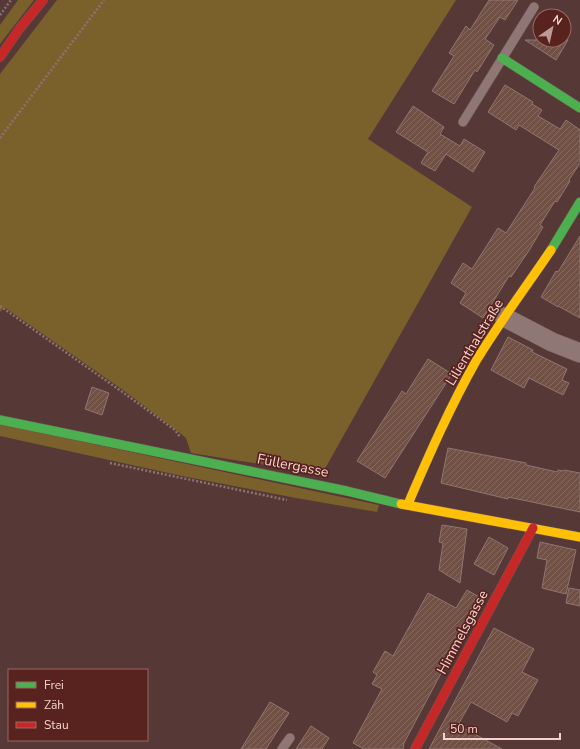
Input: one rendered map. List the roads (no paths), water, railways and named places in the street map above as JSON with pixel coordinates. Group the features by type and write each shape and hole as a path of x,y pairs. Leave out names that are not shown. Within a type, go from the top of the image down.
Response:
{"street":[{"path":"0,57 20,28 43,0"},
{"path":"502,58 580,108"},
{"name":"Lilienthalstraße","path":"408,504 446,418 488,342 580,202"},
{"path":"504,317 552,342 580,353"},
{"name":"Füllergasse","path":"0,420 347,490 382,500 580,537"},
{"name":"Himmelsgasse","path":"415,749 533,528"}],"lane":[{"path":"463,122 534,7"},
{"path":"282,749 290,738"}]}
